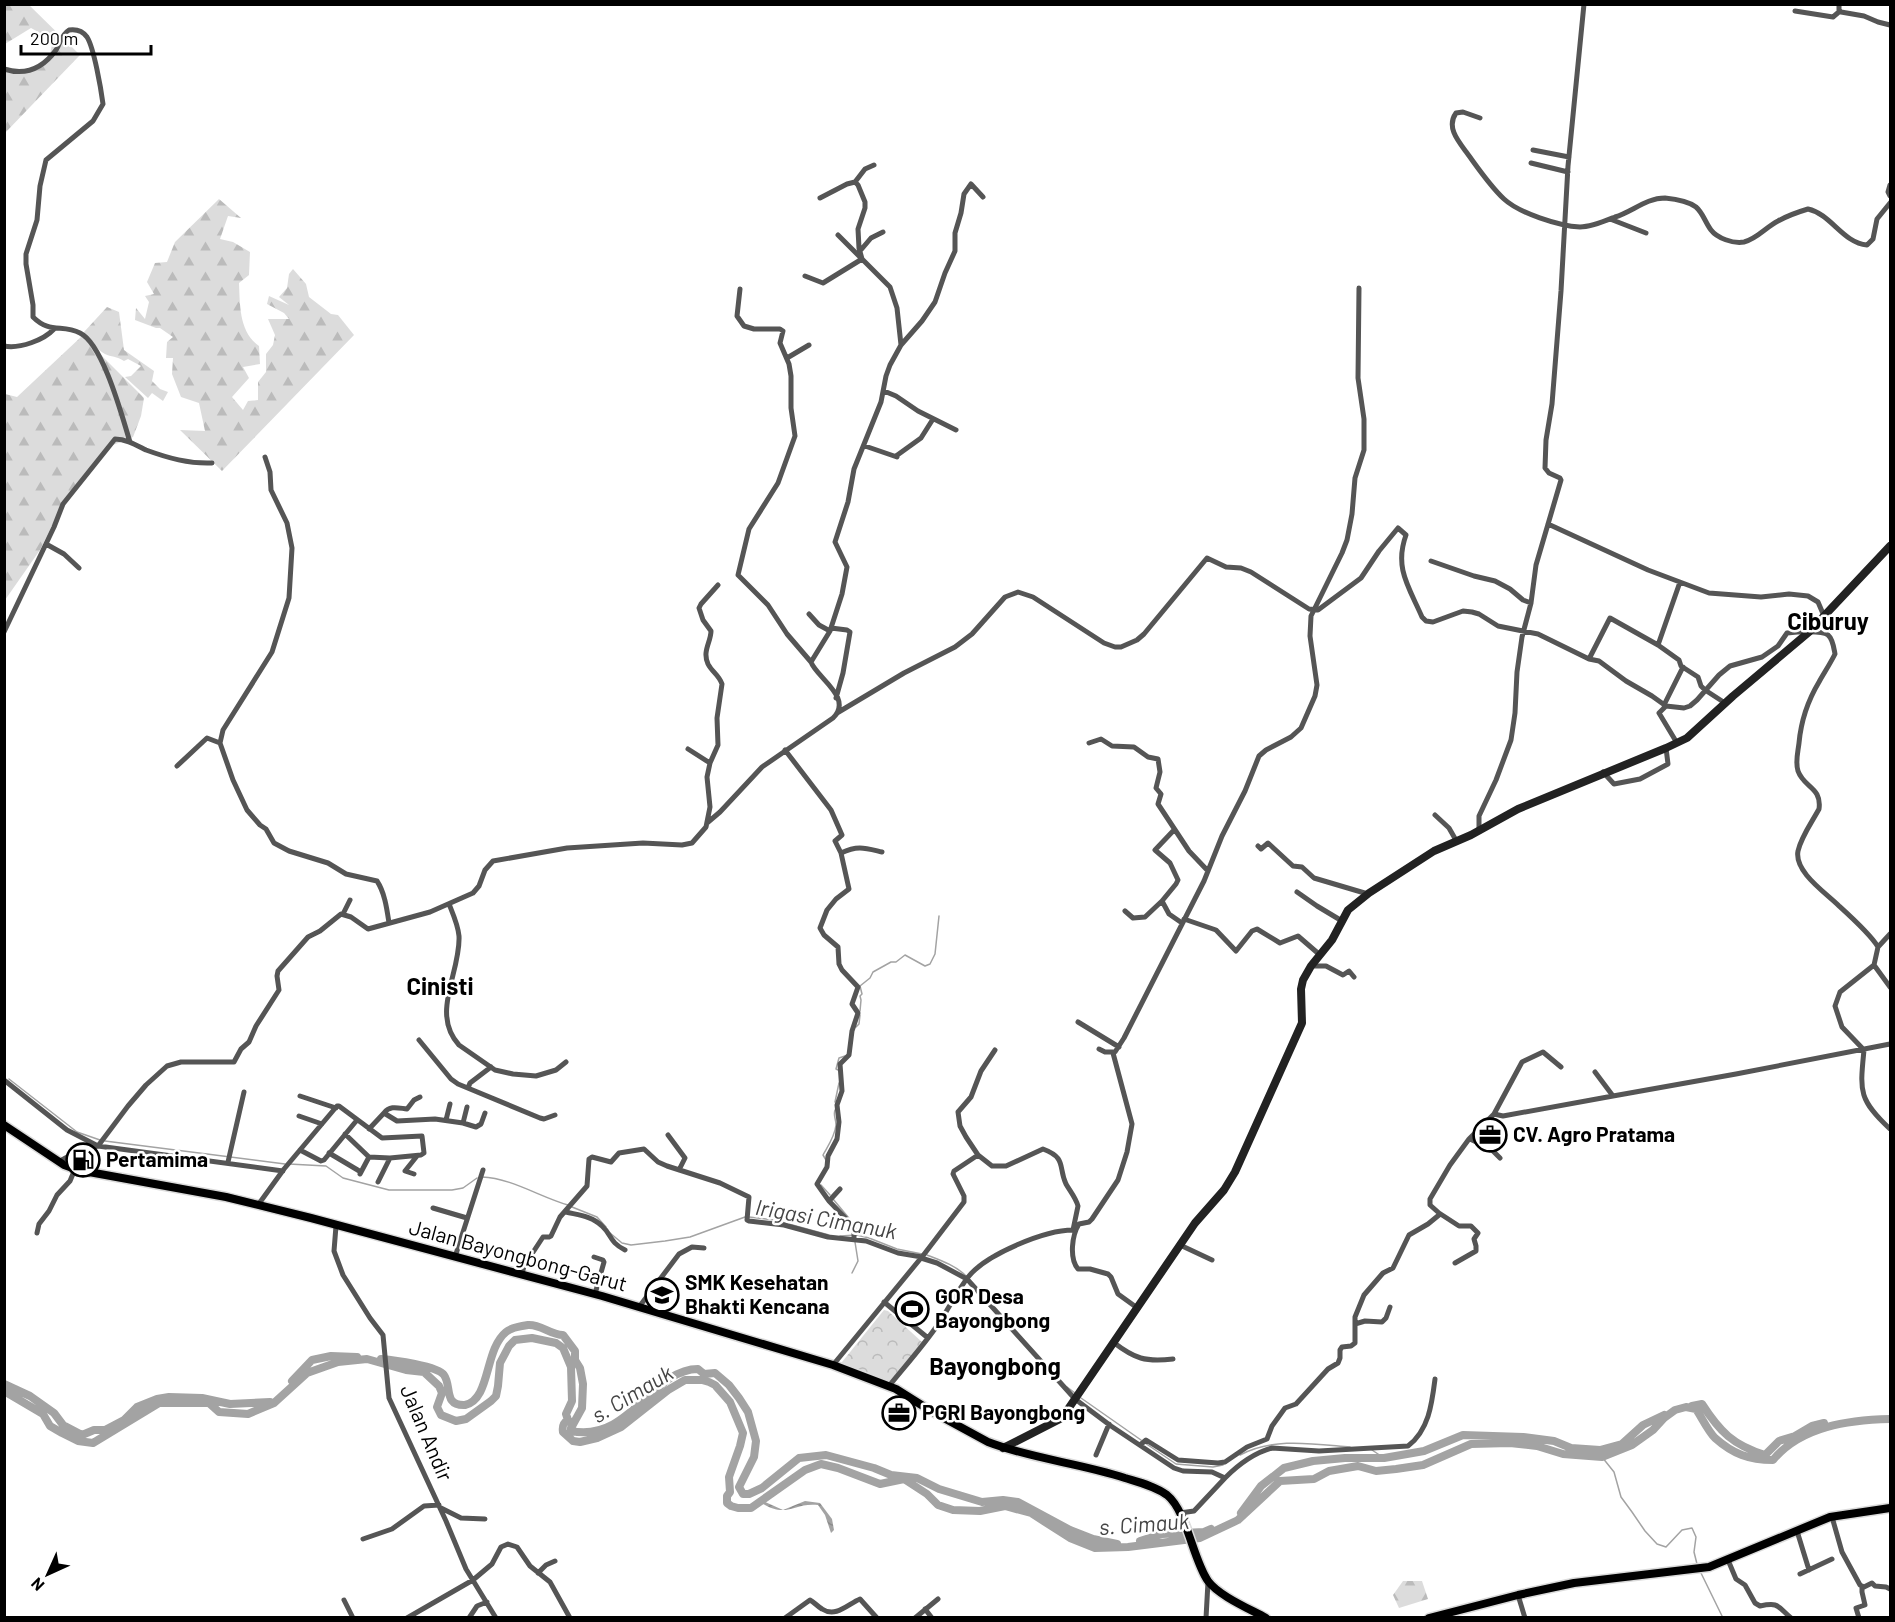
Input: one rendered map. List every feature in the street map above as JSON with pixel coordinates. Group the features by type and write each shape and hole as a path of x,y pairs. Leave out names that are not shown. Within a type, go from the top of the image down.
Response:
{"main road":[{"name":"Jalan Bayongbong-Garut","path":"4,1125 75,1170 226,1197 522,1274 833,1365 890,1386 988,1442 1003,1448 1088,1467 1143,1484 1167,1496 1181,1517 1208,1586"},
{"path":"1429,1617 1518,1595 1608,1578 1709,1567 1832,1516 1890,1508"},
{"path":"1208,1586 1266,1617"}],"street":[{"path":"1479,831 1479,816 1511,740 1522,637 1531,603 1536,565 1561,480 1545,468 1546,440 1551,404 1569,158 1584,4"},
{"path":"1796,10 1830,17 1835,16 1840,8 1890,25"},
{"path":"4,69 30,71 38,68 56,50 65,32 69,30 77,30 86,36 90,44 103,104 93,121 46,160 40,186 37,220 26,254 33,317 54,329 66,329 87,337 96,349 108,378 130,442"},
{"path":"1480,118 1459,112 1451,124 1455,135 1503,199 1528,212 1565,222 1586,226 1610,219 1655,199 1677,200 1701,212 1714,233 1726,240 1738,243 1750,240 1777,221 1808,209 1821,215 1852,240 1867,245 1873,239 1877,219 1890,203"},
{"path":"1533,150 1569,158"},
{"path":"1531,163 1568,172"},
{"path":"820,198 846,184 855,182 865,169 874,165"},
{"path":"855,182 865,202 858,229 862,259"},
{"path":"811,662 831,629 839,608 846,564 836,542 848,502 854,469 881,402 886,376 901,345 922,321 934,302 955,251 954,234 964,194 971,184 983,197"},
{"path":"1889,195 1890,185"},
{"path":"1610,219 1646,233"},
{"path":"860,251 871,238 883,232"},
{"path":"838,235 890,286 897,308 901,345"},
{"path":"805,276 824,284 862,259"},
{"path":"1113,1053 1119,1047 1208,872 1259,756 1291,737 1301,728 1312,704 1317,685 1310,621 1313,610 1347,540 1355,478 1364,450 1364,419 1358,378 1359,288"},
{"path":"740,289 737,312 741,323 747,328 782,330 780,343 787,358 791,376 791,408 795,436 778,483 749,529 738,575 766,602 815,670 833,688 839,709 837,713"},
{"path":"4,346 14,347 32,342 54,329"},
{"path":"787,358 809,345"},
{"path":"884,391 956,430"},
{"path":"865,446 898,457 921,438 933,419"},
{"path":"4,632 63,504 115,439 189,463 212,463"},
{"path":"265,457 270,472 271,490 287,523 292,548 289,598 272,652 223,730 220,742 233,780 247,810 266,829 274,843 289,851 328,863 345,874 377,882 382,890 389,923"},
{"path":"1548,524 1647,570 1706,592 1761,597 1789,594 1808,596 1818,602 1824,616"},
{"path":"707,823 752,776 785,750 837,713 904,673 956,647 972,634 1005,597 1011,594 1018,592 1033,597 1104,643 1115,647 1129,645 1144,634 1207,558 1226,567 1251,572 1313,610 1324,607 1337,594 1361,578 1378,551 1398,528 1406,535 1401,546 1400,560 1404,577 1426,621 1433,622 1463,611 1472,612 1498,626 1525,630 1545,637 1589,659 1599,661 1665,706 1687,707 1697,700 1730,666 1762,657 1775,649 1787,633 1809,632 1828,635 1835,654 1809,700 1800,733 1797,769 1802,778 1817,792 1820,803 1800,845 1798,859 1808,877 1840,906 1878,947"},
{"path":"46,544 64,554 79,568"},
{"path":"1003,1448 1065,1415 1195,1223 1224,1190 1235,1172 1302,1023 1303,980 1332,940 1348,910 1368,894 1434,851 1479,831 1518,808 1687,738 1809,632 1890,546"},
{"path":"1431,561 1495,581 1531,603"},
{"path":"1658,645 1680,582"},
{"path":"343,914 351,916 368,929 430,912 473,893 485,870 493,861 567,848 607,844 689,844 703,832 710,807 707,777 718,745 717,718 722,684 707,661 706,644 711,634 699,608 718,585"},
{"path":"809,614 819,625 831,629 847,630 850,633 837,698"},
{"path":"1589,659 1610,618 1658,645 1679,660 1683,667 1698,677 1705,690 1725,703"},
{"path":"1677,743 1659,713 1665,706 1683,667"},
{"path":"177,766 207,738 220,742"},
{"path":"1089,743 1101,739 1112,746 1132,747 1148,757 1158,759 1160,772 1156,788 1161,794 1158,803 1189,851 1208,872"},
{"path":"1603,772 1614,784 1640,779 1668,764 1666,748"},
{"path":"688,749 710,763"},
{"path":"785,750 831,810 842,835 835,840 841,853 849,889 827,910 820,928 824,935 838,947 839,964 858,987 852,1004 858,1013 852,1030 849,1055 840,1064 842,1091 837,1105 839,1124 837,1138 828,1156 827,1167 817,1184 829,1201 854,1227 855,1238"},
{"path":"1435,815 1449,828 1457,842"},
{"path":"1125,911 1133,918 1144,917 1176,884 1178,880 1171,866 1155,849 1174,830"},
{"path":"1257,846 1262,849 1268,843 1293,866 1302,867 1314,878 1368,894"},
{"path":"841,853 866,847 882,852"},
{"path":"1298,892 1342,921"},
{"path":"60,1161 100,1144 146,1085 167,1066 182,1062 234,1062 249,1042 256,1026 279,990 276,976 278,971 308,937 343,914 350,900"},
{"path":"1162,901 1170,914 1183,921 1216,930 1236,951 1251,931 1257,929 1280,943 1298,936 1320,955"},
{"path":"449,904 459,938 455,972 445,1011 454,1040 459,1046 499,1071 532,1076 556,1070 566,1062"},
{"path":"1890,934 1878,947 1874,965 1843,989 1835,1006 1842,1027 1864,1050 1861,1079 1864,1097 1870,1108 1890,1129"},
{"path":"1874,965 1890,987"},
{"path":"1311,966 1326,966 1343,975 1349,971 1354,977"},
{"path":"1078,1022 1119,1047"},
{"path":"418,1040 452,1079 468,1088 540,1118 555,1115"},
{"path":"1494,1114 1500,1116 1890,1044"},
{"path":"1099,1049 1113,1053"},
{"path":"995,1050 981,1071 971,1097 958,1113 961,1128 978,1155 993,1166 1006,1166 1043,1149 1062,1162 1065,1181 1078,1203 1073,1231 1073,1261 1076,1268 1108,1274 1112,1277 1118,1294 1136,1307"},
{"path":"1455,1263 1476,1251 1474,1239 1478,1233 1471,1226 1459,1226 1430,1205 1430,1199 1449,1164 1494,1114 1524,1061 1543,1052 1562,1067"},
{"path":"890,1386 928,1338 968,1277 986,1262 1011,1248 1046,1236 1073,1231 1079,1224 1089,1222 1116,1184 1127,1152 1132,1124 1113,1053"},
{"path":"468,1088 470,1083 491,1067"},
{"path":"1594,1072 1613,1096"},
{"path":"4,1080 55,1116 67,1130 100,1144 228,1160 284,1170"},
{"path":"228,1160 244,1092"},
{"path":"300,1096 336,1108 339,1106 384,1139 422,1136 424,1153 417,1156 390,1158 369,1157 345,1134"},
{"path":"369,1129 387,1110 393,1107 407,1109 414,1100 420,1097"},
{"path":"446,1120 450,1104"},
{"path":"463,1123 467,1107"},
{"path":"258,1205 336,1108"},
{"path":"384,1113 397,1121 446,1120 479,1126 485,1113"},
{"path":"299,1116 322,1124"},
{"path":"300,1150 321,1161 357,1120"},
{"path":"668,1135 685,1158 679,1170"},
{"path":"1470,1139 1491,1149 1500,1158"},
{"path":"522,1274 524,1266 543,1236 551,1236 560,1217 587,1186 589,1159 592,1157 611,1162 619,1153 644,1149 658,1162 720,1183 749,1197 747,1220 751,1222 784,1225 828,1237 855,1238 898,1253 923,1256 968,1277 1077,1395 1109,1424 1178,1460 1225,1462 1247,1447 1266,1445 1272,1448 1319,1451 1408,1446 1413,1443 1427,1420 1435,1379"},
{"path":"329,1153 360,1174 369,1157"},
{"path":"833,1365 923,1256 964,1202 964,1196 953,1174 954,1170 978,1155"},
{"path":"414,1174 405,1171 417,1156"},
{"path":"378,1182 390,1158"},
{"path":"37,1233 41,1220 49,1211 57,1195 70,1181 75,1170"},
{"path":"455,1257 483,1170"},
{"path":"829,1201 840,1188"},
{"path":"433,1208 467,1218"},
{"path":"566,1211 595,1220 605,1228 615,1244 625,1250"},
{"path":"1181,1517 1194,1511 1225,1478 1266,1445 1272,1426 1285,1408 1296,1404 1328,1369 1338,1363 1342,1347 1355,1343 1355,1317 1364,1295 1383,1273 1393,1268 1409,1235 1428,1224 1439,1213"},
{"name":"Jalan Andir","path":"336,1226 333,1243 336,1258 352,1290 381,1331 389,1398 405,1429 466,1569 496,1617"},
{"path":"1180,1245 1212,1260"},
{"path":"639,1307 681,1252 692,1247 704,1248"},
{"path":"594,1257 604,1262 595,1294"},
{"path":"884,1302 928,1338"},
{"path":"1355,1324 1365,1321 1382,1322 1388,1316 1390,1307"},
{"path":"1113,1342 1132,1356 1150,1361 1173,1359"},
{"path":"1096,1455 1109,1424"},
{"path":"1142,1443 1174,1468 1183,1471 1212,1472 1225,1478"},
{"path":"363,1539 392,1529 424,1506 440,1507 461,1518 485,1519"},
{"path":"1832,1516 1844,1557 1862,1587 1865,1605 1856,1608 1859,1617"},
{"path":"1797,1531 1809,1570"},
{"path":"407,1617 473,1580 492,1564 501,1547 508,1544 517,1547 530,1566 550,1582 570,1617"},
{"path":"1800,1574 1832,1559"},
{"path":"1728,1560 1736,1579 1745,1585 1755,1603 1775,1604 1791,1617"},
{"path":"538,1573 546,1565 555,1562"},
{"path":"1862,1587 1872,1583 1875,1586 1890,1589"},
{"path":"1206,1617 1208,1586"},
{"path":"1518,1595 1525,1617"},
{"path":"785,1617 810,1600 824,1611 832,1613 860,1599 878,1617"},
{"path":"915,1617 938,1599"},
{"path":"344,1600 353,1617"},
{"path":"469,1617 477,1606 487,1602"},
{"path":"925,1610 932,1617"}],"green space":[{"path":"5,5 29,5 80,55 5,133 5,70 23,72 49,59 53,40 31,28 5,44"},
{"path":"219,199 241,218 228,216 220,239 233,242 250,252 249,275 239,283 240,309 244,326 252,340 259,346 260,364 243,367 249,378 232,397 243,410 248,401 258,400 258,382 266,372 266,354 273,345 275,335 268,319 289,319 284,313 267,304 269,296 289,305 279,297 287,288 289,274 293,269 306,284 309,297 331,314 338,315 354,335 222,471 180,430 205,431 199,403 181,397 172,374 173,358 166,358 167,342 173,337 160,328 135,320 136,308 145,319 149,302 145,296 154,294 147,282 155,263 167,262 175,242"},
{"path":"107,307 119,312 124,350 154,371 152,381 160,389 168,392 163,401 152,393 148,398 125,377 131,376 141,366 128,359 124,361 105,354 84,332"},
{"path":"82,336 144,398 141,416 133,437 108,447 59,511 40,550 5,600 5,394 17,397"},
{"name":"GOR Desa Bayongbong","path":"909,1301 920,1310 913,1318 904,1307"},
{"path":"884,1310 888,1311 922,1342 890,1386 838,1367"},
{"path":"1403,1581 1422,1581 1428,1599 1399,1608 1393,1595"}],"water":[{"path":"765,1497 763,1501 783,1510 777,1510 760,1502"},
{"path":"805,1501 820,1503 832,1519 834,1530 831,1533 825,1515 818,1505 783,1510"}],"waterway":[{"path":"860,1011 862,994 860,986 870,978 873,972 891,962 896,962 905,955 925,966 930,964 935,954 939,916"},
{"path":"856,1027 859,1024 860,1015"},
{"path":"838,1070 836,1069 839,1058 845,1056"},
{"name":"Irigasi Cimanuk","path":"9,1079 77,1132 100,1140"},
{"path":"835,1102 839,1083"},
{"path":"826,1160 823,1155 835,1129 835,1110"},
{"name":"Irigasi Cimanuk","path":"105,1141 285,1164"},
{"name":"Irigasi Cimanuk","path":"289,1164 326,1166 343,1178 389,1190 452,1190 463,1188 477,1178"},
{"name":"Irigasi Cimanuk","path":"482,1177 515,1184 568,1205"},
{"path":"821,1185 830,1195"},
{"path":"833,1199 853,1223"},
{"name":"Irigasi Cimanuk","path":"572,1207 597,1217 606,1227"},
{"name":"Irigasi Cimanuk","path":"610,1233 622,1243 631,1245 665,1241 690,1237 745,1217"},
{"name":"Irigasi Cimanuk","path":"749,1217 774,1220 829,1235"},
{"name":"Irigasi Cimanuk","path":"840,1236 857,1235 897,1249 922,1254"},
{"path":"852,1273 858,1261 855,1242"},
{"name":"Irigasi Cimanuk","path":"927,1255 943,1261 967,1277"},
{"path":"381,1359 415,1364 440,1372 446,1379 451,1399 458,1404 465,1405 479,1394 494,1350 506,1332 522,1326 537,1326 563,1335 575,1351 575,1360 580,1368 583,1384 582,1408 571,1431 592,1432 609,1426 625,1417 667,1380 682,1372 698,1369 704,1374 715,1373 729,1385 748,1412 756,1441 754,1457 739,1487 743,1494 749,1494 762,1488 799,1458 826,1455 891,1475 917,1478 939,1489 982,1502 1003,1500 1018,1502 1070,1530 1093,1539 1117,1544"},
{"name":"s. Cimauk","path":"4,1391 43,1414 50,1426 78,1441 93,1443 159,1403 209,1403 219,1412 248,1414 274,1403 307,1373 338,1362 367,1359 406,1370 424,1372 439,1386 442,1393 437,1407 441,1415 456,1421 466,1419 496,1396 500,1363 509,1346 515,1340 532,1338 556,1343 563,1348 571,1367 572,1401 566,1414 568,1420 564,1424 563,1432 573,1441 580,1442 597,1438 621,1427 668,1390 685,1380 702,1380 715,1385 730,1402 743,1433 729,1477 730,1492 727,1496 727,1503 731,1506 751,1508 805,1470 821,1464 880,1484 904,1479 927,1494 938,1505 953,1510 980,1511 1005,1506 1031,1513 1070,1538 1095,1548 1128,1547 1200,1538 1238,1520 1280,1481 1314,1479 1329,1471 1358,1466 1376,1471 1423,1465 1471,1444 1510,1443 1537,1446 1563,1454 1602,1457 1632,1445 1675,1410 1686,1407 1696,1409 1712,1435 1722,1444 1742,1455 1764,1460 1773,1460 1797,1439 1827,1427 1842,1423 1890,1419"},
{"path":"292,1381 312,1360 331,1356 357,1357"},
{"path":"4,1384 30,1396 54,1413 63,1425 82,1435 94,1430 105,1430 124,1420 137,1407 157,1399 202,1398 230,1404 270,1402"},
{"name":"Irigasi Cimanuk","path":"1067,1387 1075,1393"},
{"name":"Irigasi Cimanuk","path":"1081,1398 1141,1440"},
{"path":"1692,1406 1702,1404 1728,1436 1744,1447 1765,1455 1779,1441 1824,1423"},
{"path":"1241,1513 1261,1486 1284,1468 1313,1461 1384,1458 1424,1451 1463,1435 1523,1437 1554,1441 1571,1448 1600,1450 1622,1444 1643,1425 1664,1415"},
{"name":"Irigasi Cimanuk","path":"1145,1443 1176,1464 1213,1467 1223,1465"},
{"name":"Irigasi Cimanuk","path":"1240,1455 1253,1449 1280,1444 1308,1443 1350,1447"},
{"name":"Irigasi Cimanuk","path":"1372,1450 1384,1458"},
{"path":"1602,1457 1614,1472 1621,1497 1657,1544 1666,1547 1682,1530 1692,1528 1696,1537 1694,1552 1697,1564"},
{"path":"1140,1541 1162,1534 1204,1532 1211,1529"},
{"path":"1700,1571 1723,1618"}],"place":[{"name":"CV. Agro Pratama","path":"1490,1135"},
{"name":"Pertamima","path":"83,1160"},
{"name":"SMK Kesehatan Bhakti Kencana","path":"662,1295"},
{"name":"GOR Desa Bayongbong","path":"912,1309"},
{"name":"PGRI Bayongbong","path":"899,1413"}],"district":[{"name":"Ciburuy","path":"1828,622"},
{"name":"Cinisti","path":"440,987"},
{"name":"Bayongbong","path":"995,1367"}]}
